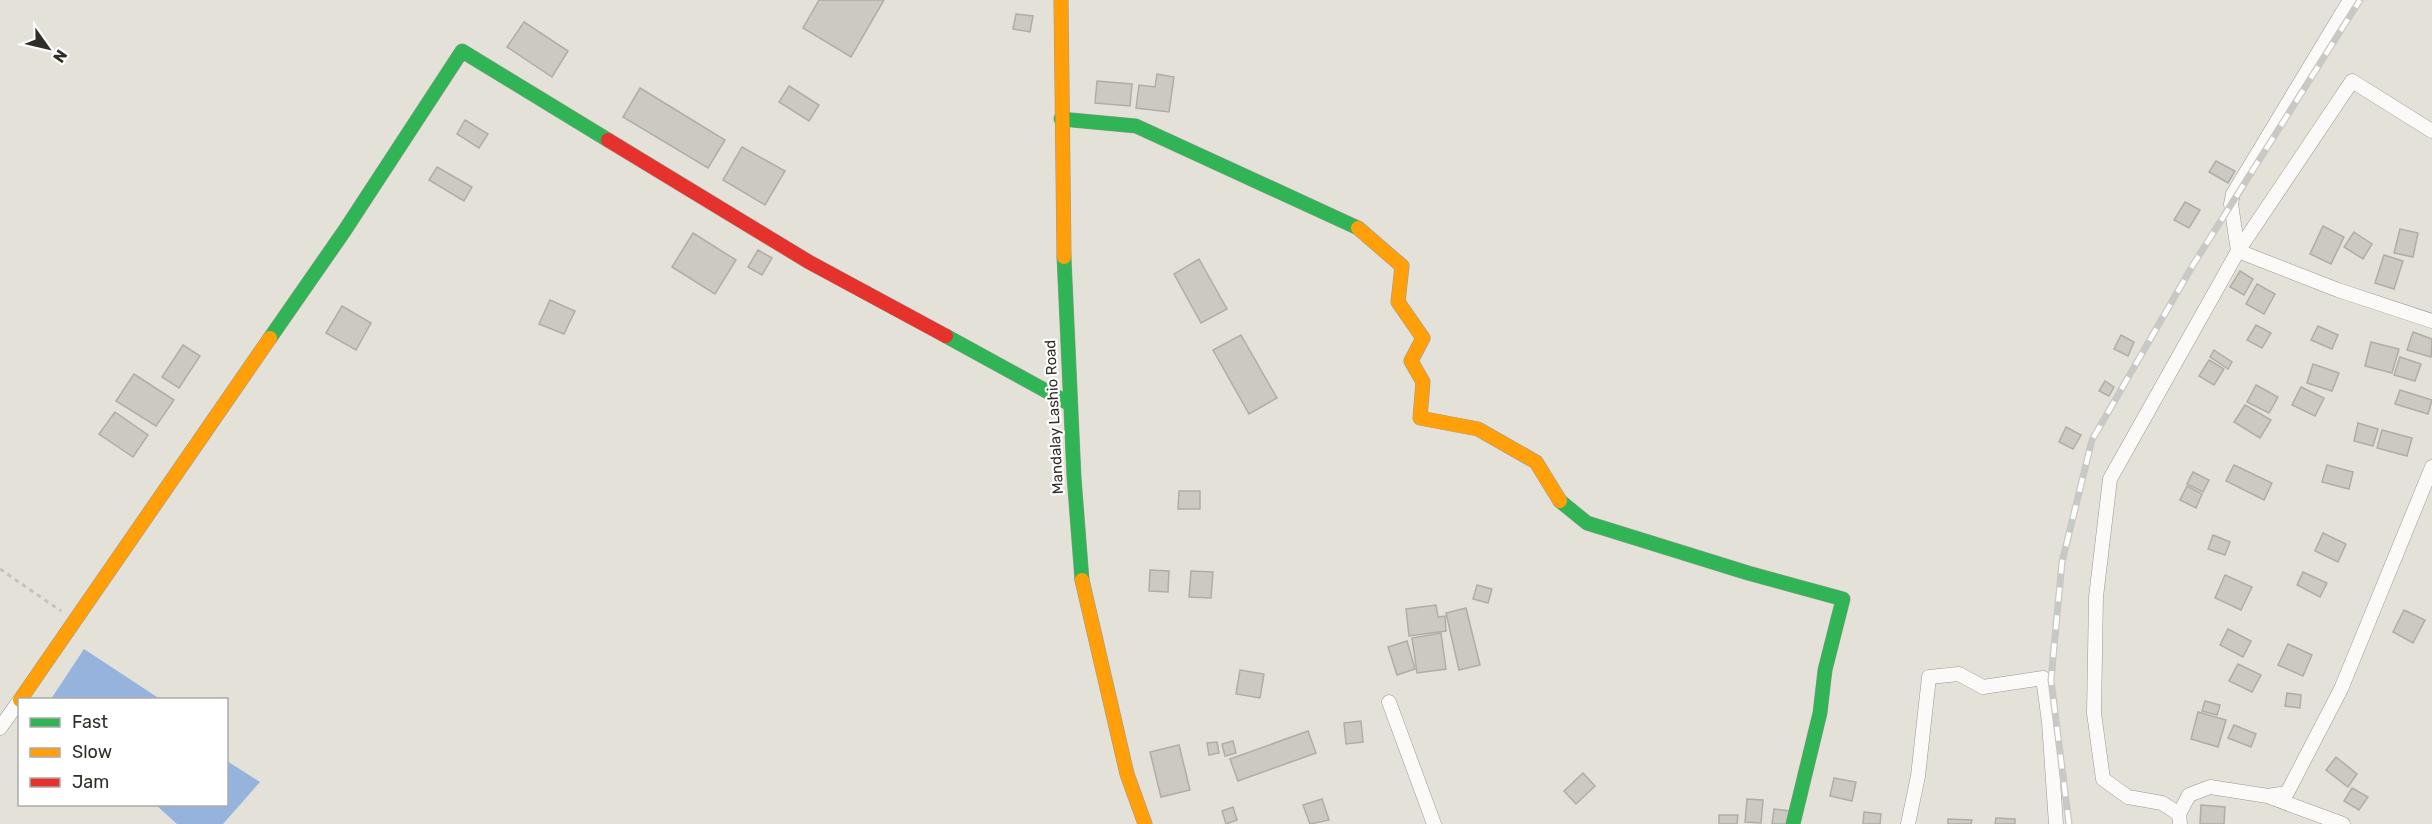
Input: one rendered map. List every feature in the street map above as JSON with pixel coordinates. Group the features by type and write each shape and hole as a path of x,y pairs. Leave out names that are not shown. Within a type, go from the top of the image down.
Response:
{"main road":[{"name":"Mandalay Lashio Road","path":"1061,0 1064,283 1082,581 1127,774 1145,824"},
{"path":"21,698 345,230 462,51 809,262 1070,404"},
{"path":"1061,119 1136,126 1355,226 1402,266 1398,302 1423,338 1411,361 1423,382 1420,418 1478,429 1536,462 1557,499 1587,523 1748,573 1843,599 1825,670 1820,713 1793,824"}],"street":[{"path":"2238,251 2231,204 2233,194 2350,0"},
{"path":"2343,824 2268,796 2210,787 2189,795 2180,819 2162,803 2128,797 2103,779 2094,713 2096,597 2110,479 2238,251 2352,81 2432,131"},
{"path":"2238,251 2338,290 2432,321"},
{"path":"2268,796 2287,793 2341,689 2432,467"},
{"path":"1908,824 1918,776 1929,678 1959,674 1983,687 2043,678 2049,722 2056,824"},
{"path":"1389,702 1434,824"},
{"path":"0,728 18,703"}],"path":[{"path":"0,569 75,620"}],"water":[{"path":"84,649 158,698 52,698"},
{"path":"228,762 260,782 223,824 177,824 157,806 228,806"}],"building":[{"path":"819,0 884,0 851,57 803,28"},
{"path":"1016,14 1033,16 1030,32 1013,29"},
{"path":"524,22 568,51 552,77 507,47"},
{"path":"1157,74 1174,77 1169,112 1136,108 1139,85 1155,87"},
{"path":"1097,81 1132,84 1130,106 1095,103"},
{"path":"789,86 819,105 809,121 779,102"},
{"path":"640,88 725,140 708,168 623,117"},
{"path":"465,120 488,134 479,148 457,134"},
{"path":"742,147 785,171 765,205 723,180"},
{"path":"2216,161 2235,171 2228,183 2209,172"},
{"path":"437,167 472,187 464,201 429,180"},
{"path":"2185,202 2200,210 2189,228 2174,220"},
{"path":"2323,226 2344,237 2331,264 2310,254"},
{"path":"2400,229 2418,233 2413,257 2394,253"},
{"path":"2354,232 2372,244 2363,259 2344,247"},
{"path":"693,233 736,260 715,294 672,267"},
{"path":"758,250 772,258 762,275 748,267"},
{"path":"2384,255 2403,261 2394,289 2375,283"},
{"path":"1199,259 1227,309 1201,323 1174,274"},
{"path":"2240,271 2253,279 2244,295 2230,287"},
{"path":"2257,284 2275,294 2264,314 2246,304"},
{"path":"550,300 575,311 564,334 539,324"},
{"path":"342,306 371,323 356,350 326,333"},
{"path":"2256,325 2271,333 2262,348 2247,340"},
{"path":"2318,326 2338,335 2332,349 2311,340"},
{"path":"2413,332 2432,339 2431,357 2407,350"},
{"path":"1241,335 1277,398 1249,414 1213,350"},
{"path":"2121,335 2134,342 2128,356 2114,349"},
{"path":"2371,342 2399,349 2392,373 2365,366"},
{"path":"183,345 200,356 179,388 162,377"},
{"path":"2214,350 2232,362 2228,369 2210,357"},
{"path":"2400,357 2421,364 2415,381 2394,375"},
{"path":"2209,360 2224,369 2214,385 2199,376"},
{"path":"2313,364 2339,373 2332,391 2307,383"},
{"path":"134,374 174,400 156,426 116,401"},
{"path":"2105,381 2114,387 2109,396 2099,391"},
{"path":"2256,385 2278,397 2269,413 2247,402"},
{"path":"2301,387 2324,398 2315,416 2292,405"},
{"path":"2400,390 2432,400 2428,414 2395,404"},
{"path":"2245,405 2271,420 2260,438 2234,422"},
{"path":"115,412 148,435 133,457 99,434"},
{"path":"2358,423 2378,429 2373,446 2354,441"},
{"path":"2066,427 2081,435 2073,449 2059,442"},
{"path":"2382,430 2412,438 2407,456 2377,448"},
{"path":"2234,465 2272,483 2264,500 2226,481"},
{"path":"2327,465 2353,472 2349,489 2322,482"},
{"path":"2193,472 2209,480 2203,492 2187,484"},
{"path":"2187,486 2202,494 2196,508 2180,500"},
{"path":"1179,491 1200,491 1200,509 1178,509"},
{"path":"2323,533 2346,544 2338,562 2315,551"},
{"path":"2213,535 2230,542 2225,555 2208,549"},
{"path":"1150,570 1169,571 1168,592 1149,591"},
{"path":"1191,571 1213,572 1211,598 1189,597"},
{"path":"2303,572 2327,583 2320,597 2297,585"},
{"path":"2225,575 2252,587 2241,610 2215,598"},
{"path":"1477,585 1492,589 1488,603 1473,599"},
{"path":"1436,605 1438,617 1445,616 1446,631 1409,636 1406,609"},
{"path":"1466,608 1480,665 1459,670 1446,613"},
{"path":"2404,610 2425,620 2413,643 2393,632"},
{"path":"2228,629 2251,641 2243,657 2220,645"},
{"path":"1441,633 1446,669 1417,673 1412,638"},
{"path":"1407,641 1415,669 1397,675 1388,647"},
{"path":"2288,644 2312,655 2303,676 2278,665"},
{"path":"2238,664 2261,675 2252,692 2229,681"},
{"path":"1240,670 1264,674 1260,698 1236,694"},
{"path":"2287,693 2301,695 2300,708 2285,706"},
{"path":"2205,701 2220,705 2217,715 2202,711"},
{"path":"2198,712 2226,720 2218,747 2191,739"},
{"path":"1361,721 1363,742 1346,744 1344,723"},
{"path":"2234,725 2256,734 2251,747 2228,738"},
{"path":"1308,731 1316,753 1238,781 1230,759"},
{"path":"1233,741 1236,753 1225,756 1222,744"},
{"path":"1217,742 1219,753 1209,755 1207,743"},
{"path":"1179,745 1190,790 1161,797 1150,752"},
{"path":"2336,757 2357,774 2348,787 2326,770"},
{"path":"1583,773 1595,786 1576,804 1564,791"},
{"path":"1834,778 1856,782 1852,801 1830,796"},
{"path":"2352,788 2368,797 2359,810 2344,801"},
{"path":"1322,799 1329,820 1310,824 1303,805"},
{"path":"1747,799 1763,800 1761,823 1745,822"},
{"path":"2201,805 2225,807 2224,824 2200,824"},
{"path":"1233,807 1237,820 1226,824 1222,811"},
{"path":"1774,809 1790,811 1788,824 1772,824"},
{"path":"1864,812 1881,814 1880,824 1863,824"},
{"path":"1719,815 1738,815 1737,824 1719,824"},
{"path":"1996,818 2015,819 2015,824 1995,824"},
{"path":"1948,819 1972,820 1971,824 1948,824"}],"railway":[{"path":"2069,824 2051,680 2062,562 2092,440 2193,265 2360,0"}],"traffic: fast":[{"path":"270,338 345,230 462,51 608,140"},
{"path":"1061,119 1136,126 1358,228"},
{"path":"1064,257 1074,477 1082,580"},
{"path":"946,336 1070,404"},
{"path":"1560,501 1587,523 1748,573 1843,599 1825,670 1820,713 1793,824"}],"traffic: slow":[{"path":"1061,0 1064,257"},
{"path":"1358,228 1402,266 1398,302 1423,338 1411,361 1423,382 1420,418 1478,429 1536,462 1560,501"},
{"path":"21,698 270,338"},
{"path":"1082,580 1127,774 1145,824"}],"traffic: jam":[{"path":"608,140 809,262 946,336"}]}
